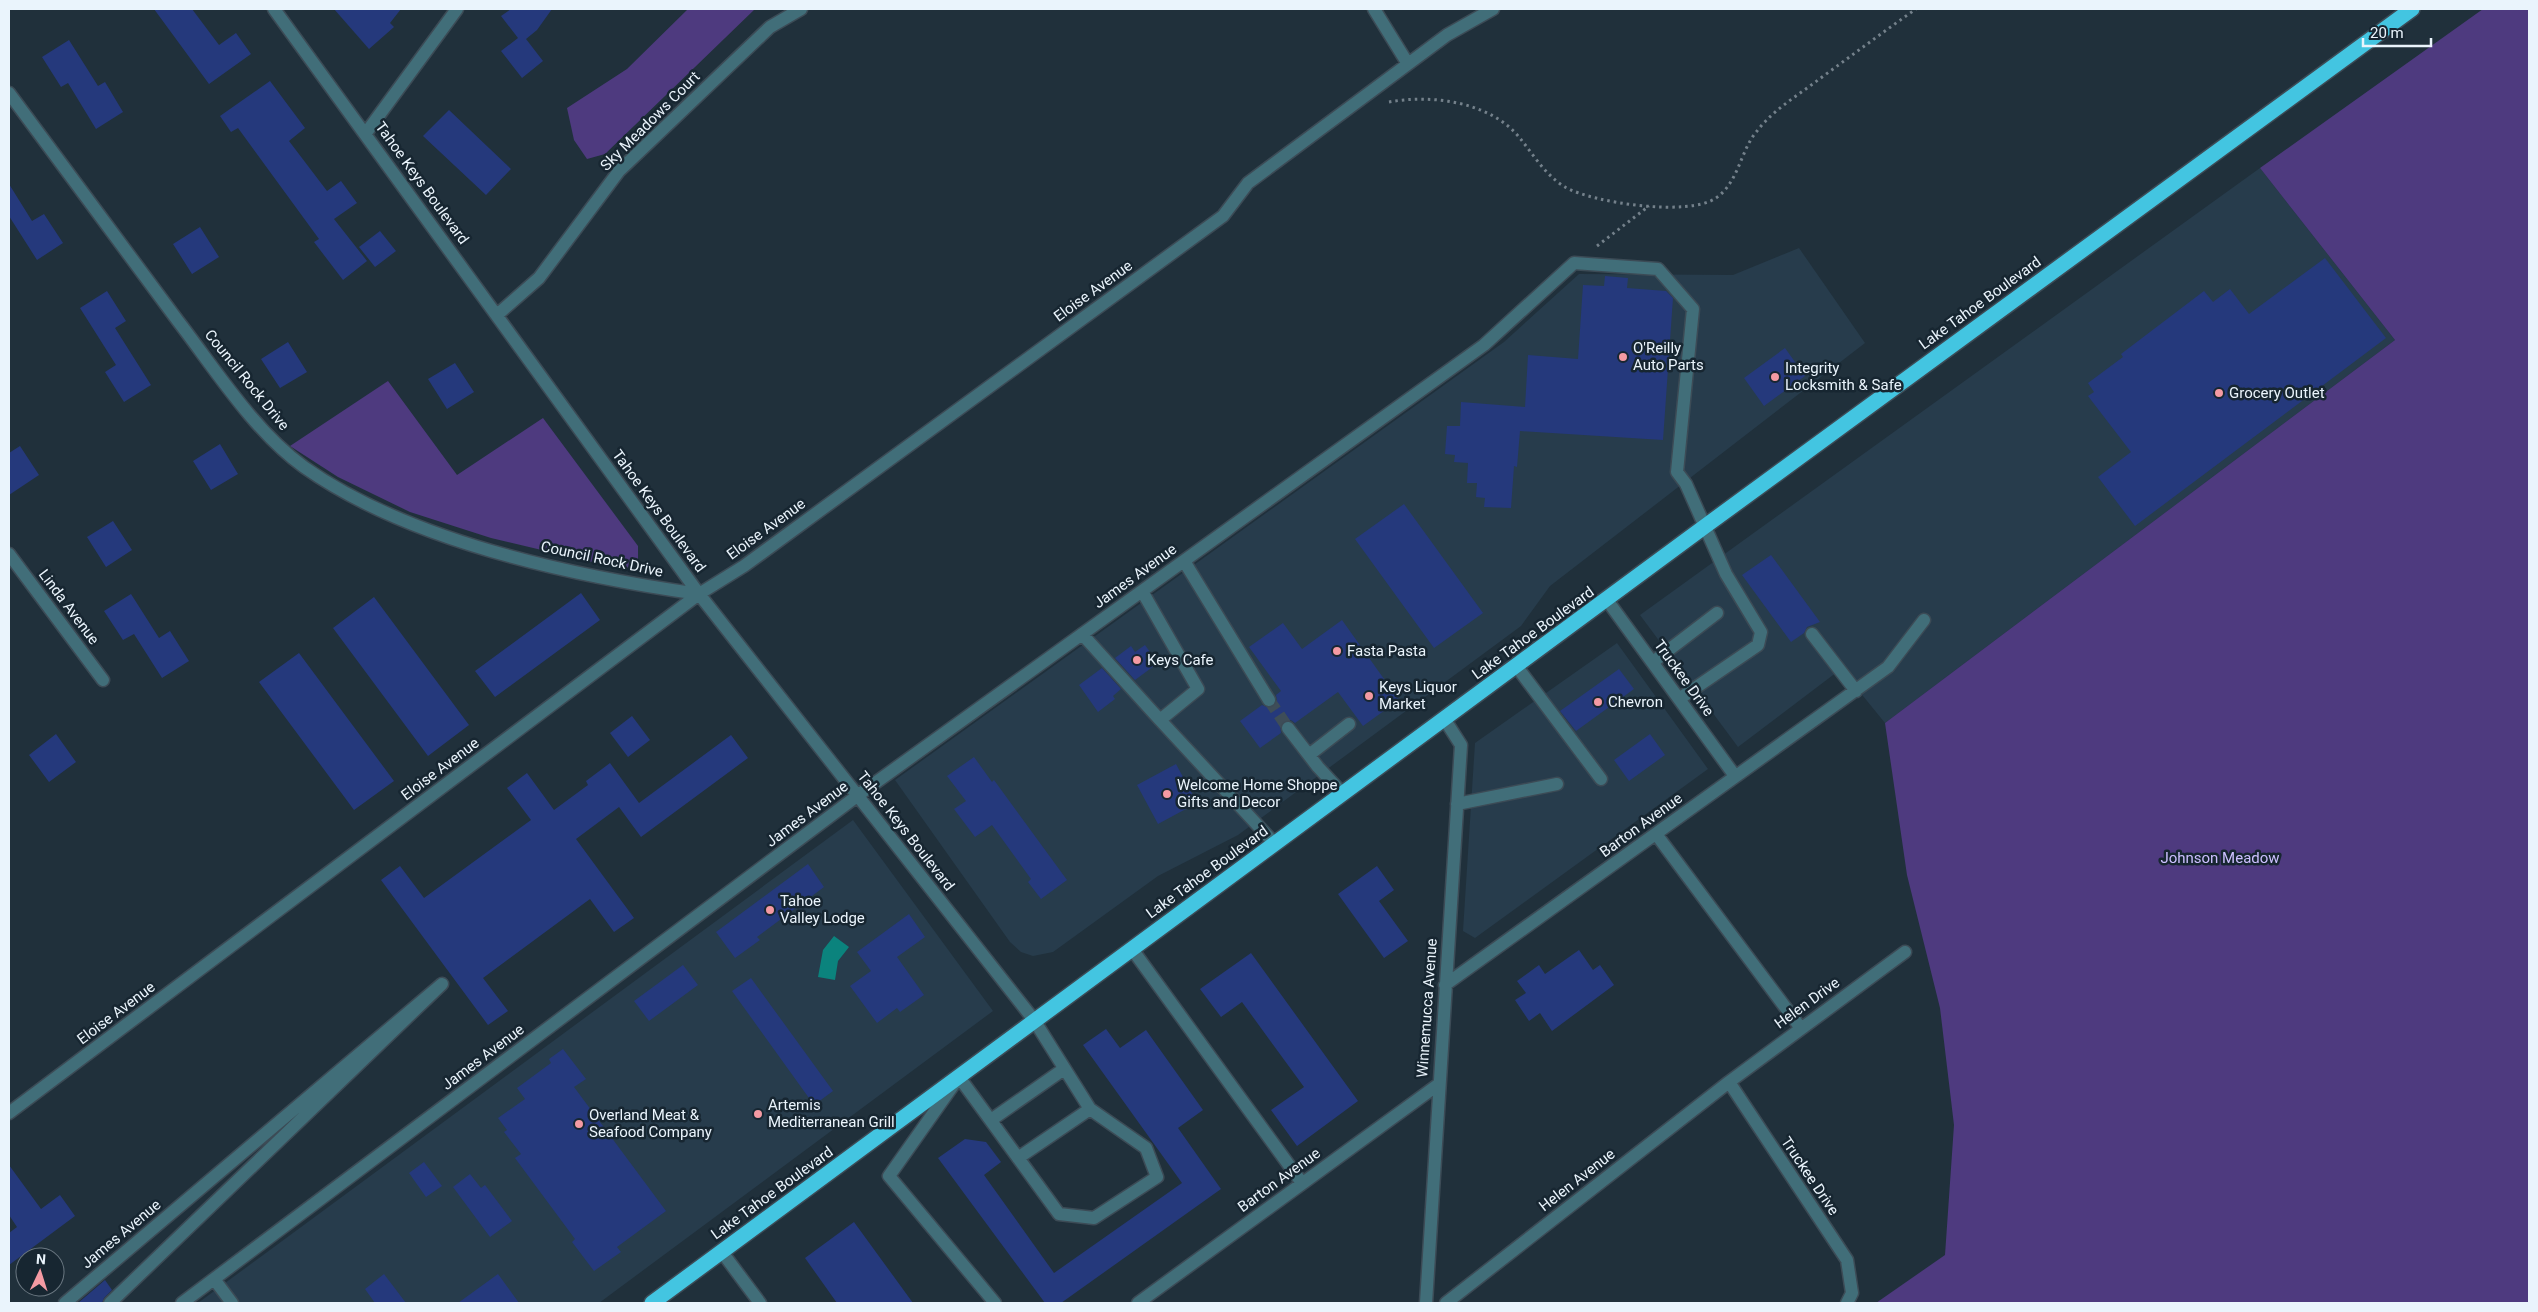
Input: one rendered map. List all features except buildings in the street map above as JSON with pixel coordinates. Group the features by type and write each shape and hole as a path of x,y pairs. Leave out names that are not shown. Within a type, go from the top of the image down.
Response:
{"highway":[{"name":"Lake Tahoe Boulevard","path":"652,1303 1034,1020 1445,720 1704,527 2412,9"}],"street":[{"name":"Tahoe Keys Boulevard","path":"274,9 366,133 699,594 1034,1020 1090,1109"},
{"path":"366,133 456,9"},
{"name":"Sky Meadows Court","path":"497,315 539,278 619,171 770,27 801,9"},
{"path":"1374,9 1408,64"},
{"name":"Eloise Avenue","path":"9,1113 699,594 744,566 1223,216 1248,183 1447,35 1493,9"},
{"name":"Council Rock Drive","path":"9,93 218,374 265,431 303,466 355,500 408,523 478,546 644,586 699,594"},
{"path":"1574,263 1658,269 1693,309 1677,472 1686,484 1726,574 1761,632 1758,645 1679,699"},
{"name":"James Avenue","path":"182,1303 857,796 1484,344 1574,263"},
{"name":"Linda Avenue","path":"9,554 103,680"},
{"path":"1184,561 1269,700"},
{"path":"1142,591 1198,690 1160,720"},
{"name":"Truckee Drive","path":"1607,600 1735,776"},
{"path":"1653,662 1717,613"},
{"name":"Barton Avenue","path":"1445,985 1888,667 1924,620"},
{"path":"1082,634 1275,844"},
{"path":"1812,634 1856,691"},
{"path":"1517,666 1601,779"},
{"name":"Winnemucca Avenue","path":"1426,1303 1461,745 1445,720"},
{"path":"1309,755 1349,724"},
{"path":"1288,728 1342,794"},
{"path":"1457,804 1556,784"},
{"path":"1656,834 1800,1028"},
{"path":"1132,949 1302,1183"},
{"name":"Helen Drive","path":"1729,1082 1905,952"},
{"path":"110,1303 442,984"},
{"path":"116,1303 442,984"},
{"name":"James Avenue","path":"64,1303 442,984"},
{"path":"991,1120 1064,1069"},
{"path":"995,1303 889,1176 959,1077 991,1120 1018,1158 1059,1214 1094,1218 1157,1177 1146,1148 1090,1109 1018,1158"},
{"name":"Truckee Drive","path":"1729,1082 1847,1260 1850,1298"},
{"name":"Helen Avenue","path":"1446,1303 1729,1082"},
{"name":"Barton Avenue","path":"1138,1303 1439,1084"},
{"path":"722,1252 760,1303"},
{"path":"214,1279 232,1303"}],"path":[{"path":"1385,102 1431,100 1457,102 1490,115 1507,124 1546,172 1565,187 1592,198 1650,206 1698,205 1716,198 1732,181 1756,132 1778,110 1916,9"},
{"path":"1574,263 1650,206"}],"shaded area":[{"path":"2260,168 2395,340 1885,723 1841,669 1738,747 1640,615"},
{"path":"1799,248 1865,343 1550,586 1521,626 1238,835 1158,876 1053,952 1033,956 1021,952 1010,942 895,780 1504,342 1579,274 1733,275"},
{"path":"1617,643 1708,769 1475,938 1463,931 1475,743"},
{"path":"853,820 993,1011 599,1303 198,1303"},
{"path":"834,936 849,947 838,961 835,980 818,977 823,950"}],"green space":[{"path":"688,9 755,9 605,154 587,159 574,140 567,108 627,69"},
{"name":"Johnson Meadow","path":"2483,9 2529,9 2529,1303 1876,1303 1945,1255 1954,1125 1940,1008 1907,875 1885,723 2395,340 2260,168"},
{"path":"388,381 457,475 543,418 638,546 638,563 632,568 609,566 491,538 410,512 338,477 290,446"}],"tunnel":[{"path":"1269,700 1288,728"}],"place":[{"name":"O'Reilly Auto Parts","path":"1623,357"},
{"name":"Integrity Locksmith & Safe","path":"1775,377"},
{"name":"Grocery Outlet","path":"2219,393"},
{"name":"Fasta Pasta","path":"1337,651"},
{"name":"Keys Cafe","path":"1137,660"},
{"name":"Keys Liquor Market","path":"1369,696"},
{"name":"Chevron","path":"1598,702"},
{"name":"Welcome Home Shoppe Gifts and Decor","path":"1167,794"},
{"name":"Tahoe Valley Lodge","path":"770,910"},
{"name":"Artemis Mediterranean Grill","path":"758,1114"},
{"name":"Overland Meat & Seafood Company","path":"579,1124"}]}
